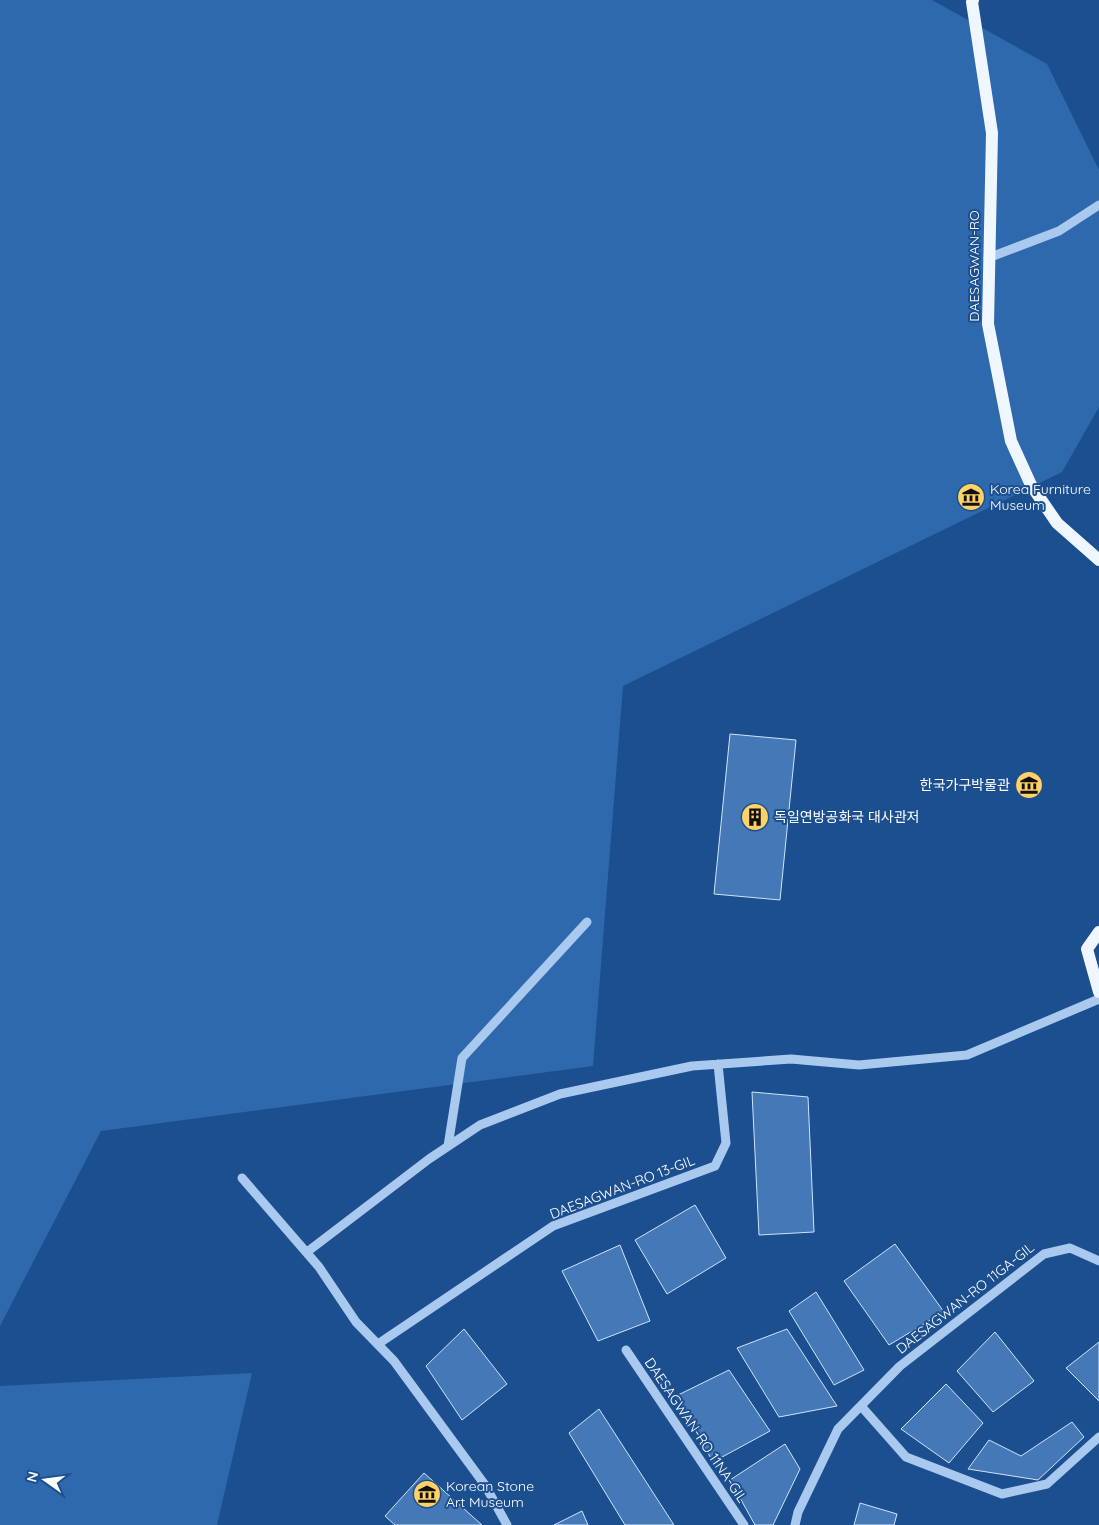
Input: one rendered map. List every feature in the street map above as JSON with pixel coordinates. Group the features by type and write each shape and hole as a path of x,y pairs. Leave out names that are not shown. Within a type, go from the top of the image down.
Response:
{"main road":[{"name":"DAESAGWAN-RO","path":"973,0 992,133 988,324 1011,441 1031,485 1057,523 1099,560"},
{"path":"1099,932 1087,949 1099,992"}],"street":[{"path":"988,258 1059,231 1099,205"},
{"path":"448,1146 462,1058 587,922"},
{"path":"307,1252 429,1159 480,1125 560,1094 692,1066 791,1059 859,1065 967,1055 1052,1017 1099,999"},
{"name":"DAESAGWAN-RO 13-GIL","path":"378,1344 553,1226 715,1166 726,1143 718,1064"},
{"path":"242,1178 319,1267 356,1322 394,1361 485,1485 507,1525"},
{"name":"DAESAGWAN-RO 11GA-GIL","path":"795,1525 798,1512 838,1430 900,1366 1044,1254 1070,1248 1099,1261"},
{"name":"DAESAGWAN-RO 11NA-GIL","path":"626,1350 744,1525"},
{"path":"861,1406 906,1457 1002,1494 1047,1484 1099,1437"}],"shaded area":[{"path":"0,0 932,0 1047,64 1099,170 1099,407 1062,472 623,686 593,1066 101,1131 0,1326"},
{"path":"252,1373 217,1525 0,1525 0,1386"}],"building":[{"name":"독일연방공화국 대사관저","path":"730,734 796,740 780,900 714,894"},
{"path":"752,1092 808,1097 814,1232 759,1235"},
{"path":"695,1205 726,1258 667,1294 635,1240"},
{"path":"895,1244 944,1312 889,1345 844,1281"},
{"path":"620,1245 650,1321 598,1341 562,1271"},
{"path":"816,1292 864,1370 834,1385 789,1311"},
{"path":"464,1329 507,1384 462,1420 426,1366"},
{"path":"787,1329 837,1406 779,1417 737,1348"},
{"path":"995,1332 1034,1381 993,1412 957,1371"},
{"path":"1099,1342 1099,1401 1066,1368"},
{"path":"729,1370 770,1431 713,1462 676,1396"},
{"path":"946,1384 983,1423 949,1463 901,1429"},
{"path":"599,1409 674,1525 625,1525 569,1433"},
{"path":"1072,1422 1084,1437 1038,1480 968,1469 989,1440 1021,1456"},
{"path":"785,1444 800,1469 773,1525 755,1525 730,1480"},
{"name":"Korean Stone Art Museum","path":"424,1473 482,1525 395,1525 385,1516"},
{"path":"860,1503 897,1514 894,1525 854,1525"},
{"path":"582,1511 588,1525 554,1525"}],"place":[{"name":"Korea Furniture Museum","path":"971,497"},
{"name":"한국가구박물관","path":"1029,785"},
{"name":"독일연방공화국 대사관저","path":"755,817"},
{"name":"Korean Stone Art Museum","path":"427,1494"}]}
